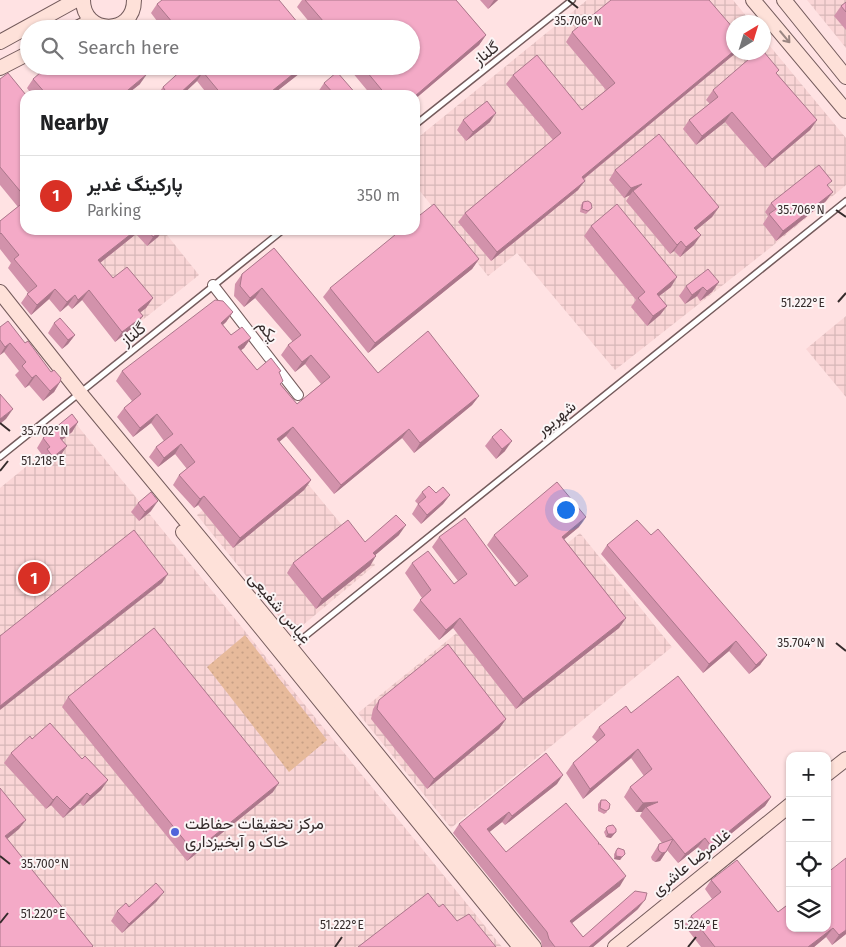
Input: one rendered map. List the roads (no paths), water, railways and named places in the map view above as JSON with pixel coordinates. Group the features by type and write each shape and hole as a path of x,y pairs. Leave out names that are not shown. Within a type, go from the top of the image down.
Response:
{"main road":[{"path":"40,20 76,0"},
{"path":"83,0 85,13 90,20"},
{"path":"126,20 132,12 134,0"},
{"path":"754,0 846,111"},
{"path":"784,0 846,77"},
{"path":"0,42 20,31"},
{"path":"0,68 20,58"},
{"name":"عباس شفیعی","path":"0,292 77,396"},
{"name":"عباس شفیعی","path":"0,303 534,947"},
{"name":"عباس شفیعی","path":"287,651 520,947"},
{"path":"831,771 846,759"},
{"name":"غلامرضا عاشری","path":"614,947 786,808"}],"street":[{"name":"یکم","path":"213,286 298,395"}],"lane":[{"name":"گلناز","path":"420,121 572,0"},
{"name":"شهریور","path":"287,651 846,201"},
{"name":"گلناز","path":"0,457 277,235"}],"place":[{"name":"پارکینگ غدیر","path":"34,578"},
{"name":"مرکز تحقیقات حفاظت خاک و آبخیزداری","path":"175,832"}]}
